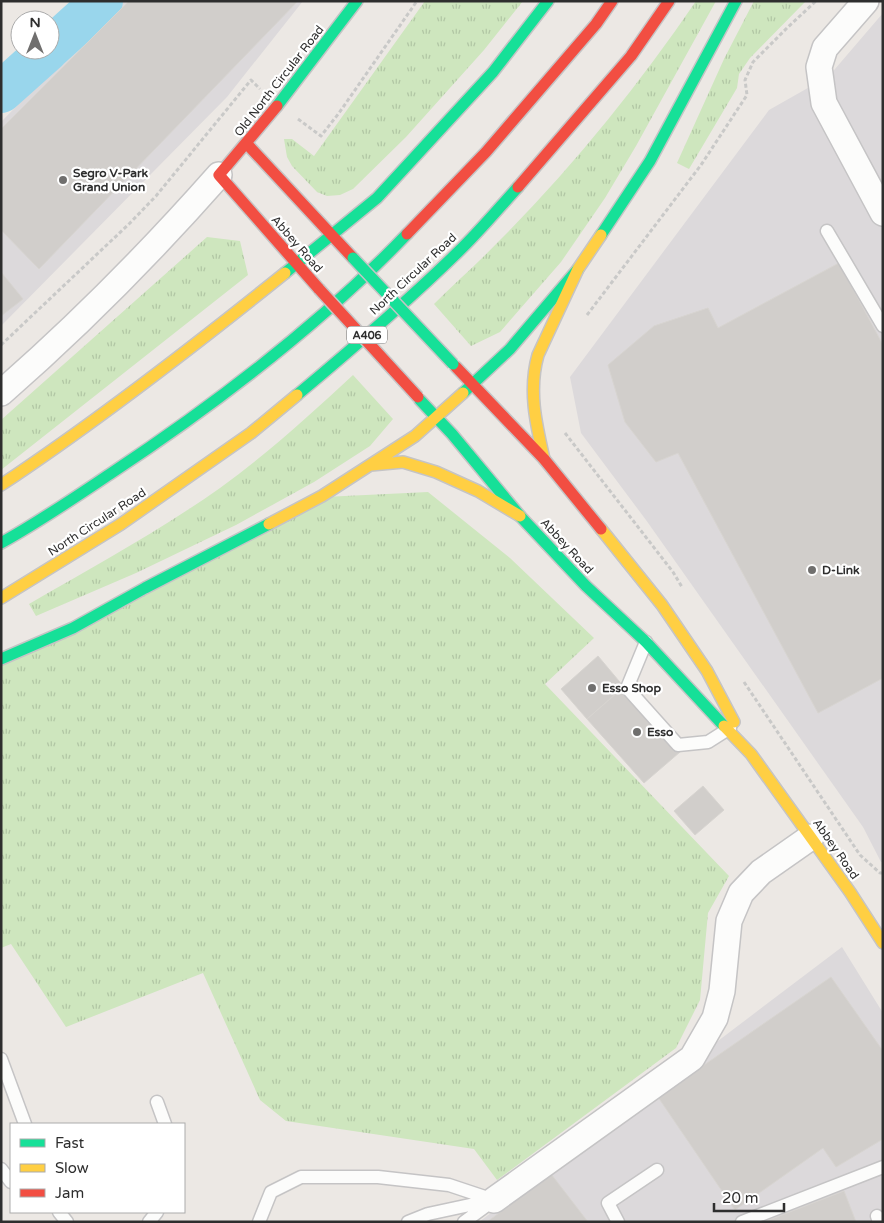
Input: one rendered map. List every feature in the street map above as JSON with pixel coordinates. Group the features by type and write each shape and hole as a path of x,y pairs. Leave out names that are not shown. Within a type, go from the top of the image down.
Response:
{"main road":[{"name":"Old North Circular Road","path":"219,175 283,99 357,1"},
{"path":"1,485 60,446 296,264 377,198 493,72 548,1"},
{"path":"1,544 153,446 210,406 310,324 386,257 486,152 596,24 612,1"},
{"name":"North Circular Road","path":"1,598 121,524 244,439 377,327 459,251 523,182 631,56 669,1"},
{"path":"1,658 74,628 144,588 322,496 415,436 437,418 510,349 578,269 650,161 736,1"},
{"path":"247,144 331,236 544,459 662,605 707,671 732,727"},
{"name":"Abbey Road","path":"219,175 296,264 437,418 520,516 586,586 732,727 880,932"},
{"path":"544,459 536,423 533,386 534,365 578,269"},
{"path":"369,466 403,462 436,472 478,490 520,516"}],"street":[{"path":"866,1 825,48 819,67 824,103 883,213"},
{"path":"1,393 52,348 111,290 174,226 219,175"},
{"path":"494,1200 692,1058 715,1018 722,991 728,921 742,893 761,872 811,837"}],"lane":[{"path":"827,231 883,326"},
{"path":"646,642 627,688 678,745 708,742 732,727"},
{"path":"1,1059 25,1123"},
{"path":"157,1102 165,1123"},
{"path":"742,1222 883,1167"},
{"path":"1,1169 10,1181"},
{"path":"618,1222 608,1203 658,1170"},
{"path":"259,1222 270,1192 300,1177 378,1177 428,1181 449,1185 494,1200"},
{"path":"408,1222 428,1214 494,1200"},
{"path":"464,1222 494,1200"}],"path":[{"path":"299,120 320,136 339,113 418,1"},
{"path":"581,323 701,165 747,95 745,80 753,62 816,1"},
{"path":"1,345 156,196 251,80 258,87"},
{"path":"564,432 673,572 684,589"},
{"path":"744,681 860,855 880,873 883,873"}],"shaded area":[{"name":"Segro V-Park Grand Union","path":"120,1 303,1 227,97 1,326 1,122"},
{"path":"883,13 883,862 881,862 863,827 646,520 581,433 570,377 769,110 829,76"},
{"path":"842,947 883,1013 883,1222 479,1222"}],"green space":[{"path":"425,1 523,1 484,50 406,137 353,189 340,195 327,196 317,192 292,166 287,157 284,139 292,139 314,156"},
{"path":"696,1 716,1 605,198 561,262 500,332 471,346 434,304 526,213 578,155 651,64"},
{"path":"754,1 806,1 750,58 739,74 737,88 689,169 677,163 724,59"},
{"path":"207,237 240,241 248,275 1,470 1,420"},
{"path":"353,375 393,419 370,446 314,482 236,525 136,573 36,616 29,604 150,534 220,488 288,434"},
{"path":"428,492 510,558 594,638 545,684 729,876 708,913 700,1000 676,1048 497,1180 474,1149 286,1121 260,1100 203,973 66,1027 11,944 1,948 1,659 324,497"}],"building":[{"name":"Segro V-Park Grand Union","path":"129,1 298,1 39,269 1,230 1,129"},
{"name":"D-Link","path":"839,263 883,345 883,678 818,713 678,453 656,462 625,422 608,365 654,326 708,308 718,328"},
{"path":"1,272 23,299 1,316"},
{"name":"Esso Shop","path":"598,656 624,687 587,719 561,689"},
{"name":"Esso","path":"630,681 687,746 644,783 587,719"},
{"path":"703,786 724,810 695,835 674,811"},
{"path":"831,977 883,1051 883,1139 836,1167 823,1148 735,1210 658,1097"},
{"path":"551,1174 588,1222 487,1222"},
{"path":"844,1191 856,1222 764,1222"}],"waterway":[{"path":"60,39 102,1"},
{"path":"1,92 37,60"}],"traffic: fast":[{"path":"277,106 357,1"},
{"path":"285,273 377,198 493,72 548,1"},
{"path":"601,235 650,161 736,1"},
{"path":"297,395 439,271 518,187"},
{"path":"1,543 110,474 227,392 302,332 373,268 407,234"},
{"path":"353,258 453,364"},
{"path":"463,393 510,349 578,269"},
{"path":"420,400 452,434 520,516 586,586 646,642 724,726"},
{"path":"1,659 73,628 145,588 269,524"}],"traffic: slow":[{"path":"544,459 533,394 538,355 578,269 601,235"},
{"path":"1,485 74,435 216,328 285,273"},
{"path":"269,524 322,496 415,436 463,393"},
{"path":"1,598 121,524 251,433 297,395"},
{"path":"371,465 403,462 436,472 478,491 520,516"},
{"path":"601,529 662,605 707,671 734,722"},
{"path":"724,726 751,754 850,892 883,943"}],"traffic: jam":[{"path":"407,234 486,152 596,24 612,1"},
{"path":"518,187 631,56 669,1"},
{"path":"277,106 219,175 319,289"},
{"path":"247,144 353,258"},
{"path":"319,289 418,397"},
{"path":"456,367 544,459 601,529"}],"place":[{"name":"Segro V-Park Grand Union","path":"63,180"},
{"name":"D-Link","path":"812,570"},
{"name":"Esso Shop","path":"592,688"},
{"name":"Esso","path":"637,732"}]}
